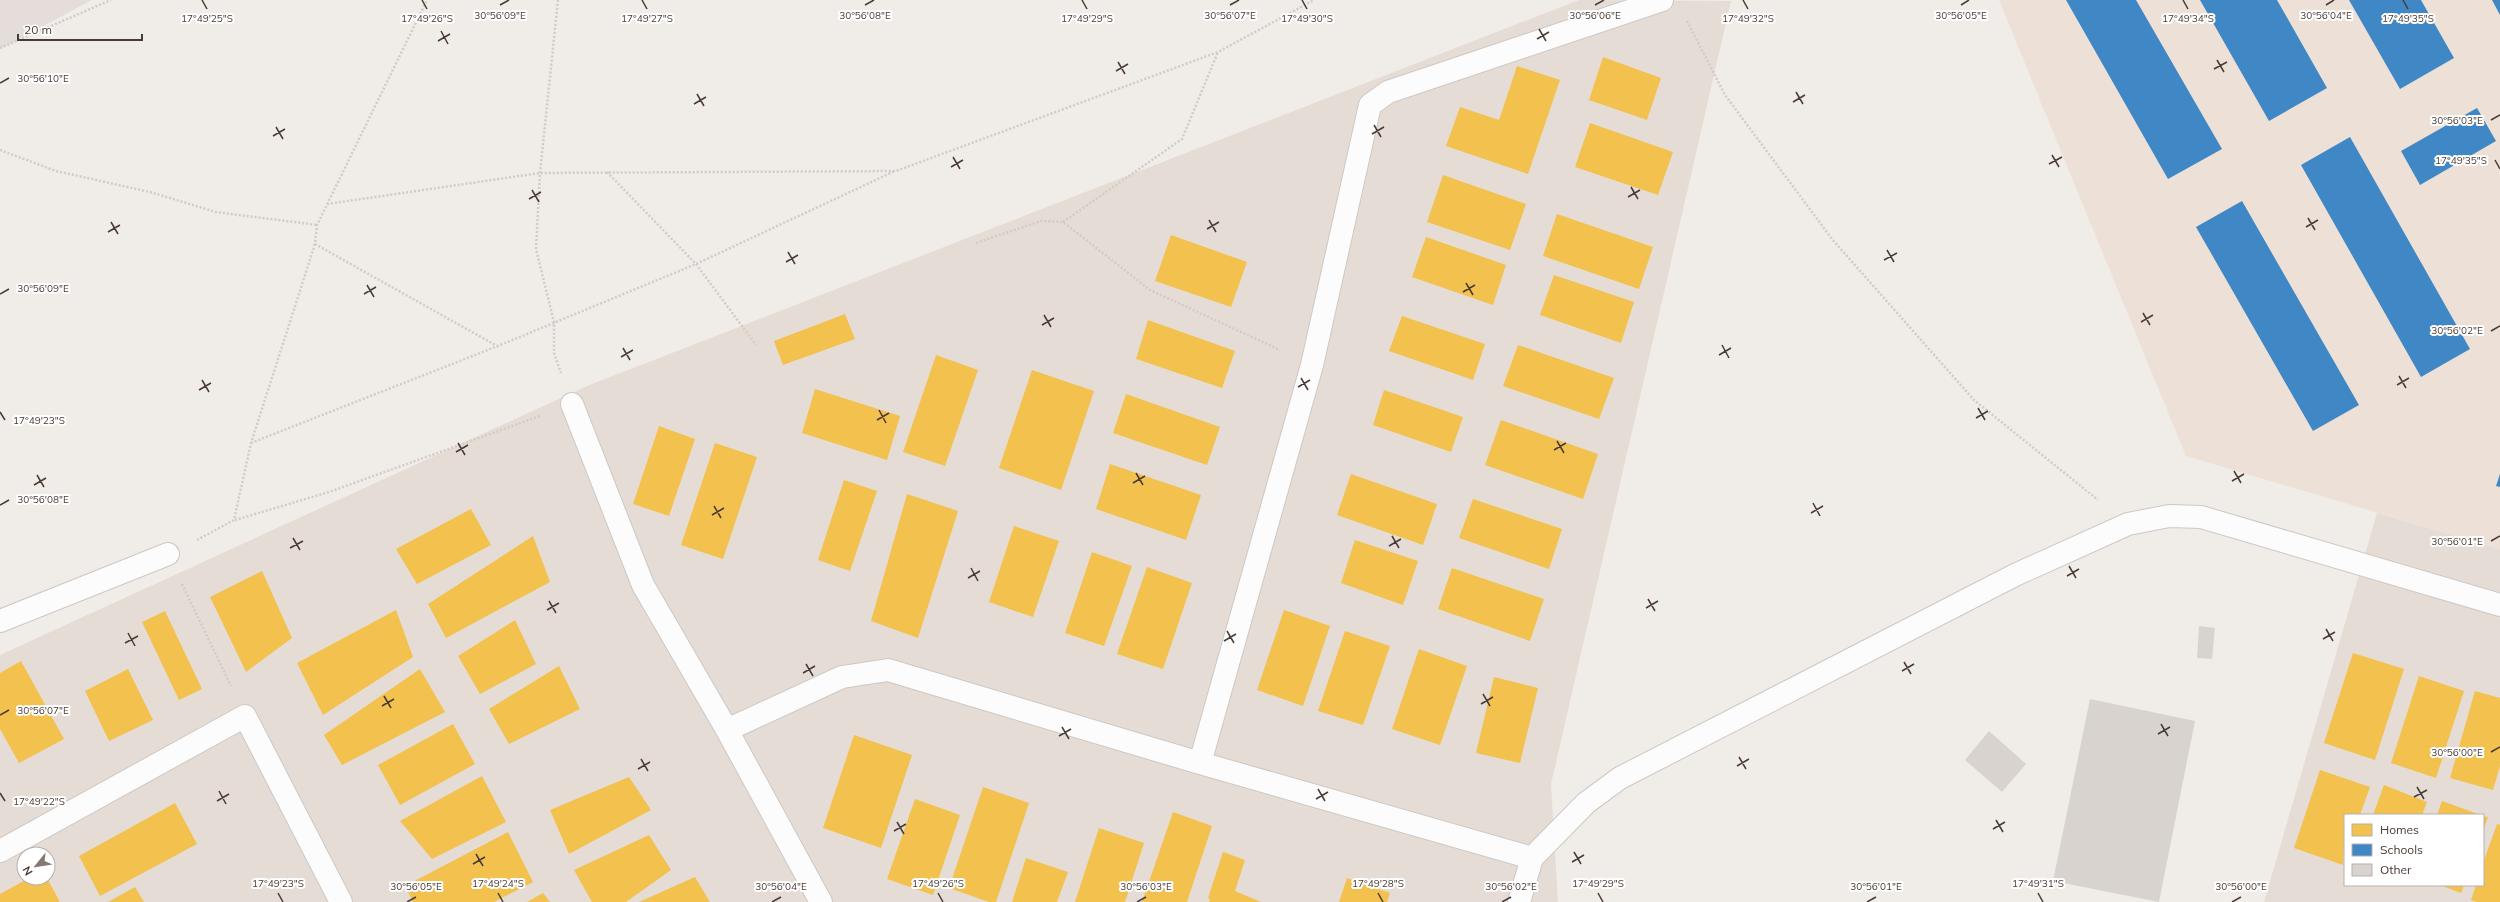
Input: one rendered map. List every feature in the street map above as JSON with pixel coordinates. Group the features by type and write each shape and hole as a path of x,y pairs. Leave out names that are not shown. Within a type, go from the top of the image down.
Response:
{"street":[{"path":"1200,763 1312,364 1370,105 1388,92 1662,0"},
{"path":"572,404 643,585 727,730 821,902"},
{"path":"1520,902 1532,858 1586,803 1620,778 2015,575 2128,524 2169,516 2201,517 2500,605"},
{"path":"0,621 168,554"},
{"path":"727,730 842,677 888,670 1200,763 1532,858"},
{"path":"0,850 245,716 341,902"}],"path":[{"path":"0,48 111,0"},
{"path":"234,520 251,443 316,244 317,225 427,0"},
{"path":"245,716 168,554 234,520 329,492 572,404 554,353 554,322 536,249 540,173 558,0"},
{"path":"251,443 498,346 696,264 896,171 1218,52 1314,0"},
{"path":"1683,14 1725,95 1832,239 1974,400 2128,524"},
{"path":"1063,222 1182,139 1218,52"},
{"path":"0,150 56,171 150,192 216,212 317,225"},
{"path":"327,204 540,173 896,171"},
{"path":"607,172 696,264 756,345"},
{"path":"976,243 1041,220 1063,222 1150,290 1312,364"},
{"path":"316,244 498,346"}],"shaded area":[{"path":"0,0 92,0 0,49"},
{"path":"1579,0 1731,1 1551,784 1558,902 0,902 0,655 587,386"},
{"path":"1999,0 2500,0 2500,549 2186,456"},
{"path":"2377,513 2500,549 2500,902 2264,902"}],"building: Homes":[{"path":"1603,57 1661,78 1647,120 1589,100"},
{"path":"1517,66 1560,80 1528,174 1446,146 1460,107 1499,120"},
{"path":"1590,123 1673,152 1658,195 1575,167"},
{"path":"1443,175 1526,204 1510,250 1427,222"},
{"path":"1557,214 1653,247 1639,289 1543,256"},
{"path":"1171,235 1247,262 1231,307 1155,281"},
{"path":"1426,237 1506,265 1493,305 1412,277"},
{"path":"1554,275 1634,302 1621,343 1540,315"},
{"path":"845,314 855,339 783,365 774,341"},
{"path":"1402,316 1485,344 1473,380 1389,351"},
{"path":"1148,320 1235,351 1222,388 1136,359"},
{"path":"1518,345 1614,378 1599,419 1503,386"},
{"path":"936,355 978,370 945,466 903,452"},
{"path":"1032,370 1094,391 1061,490 999,468"},
{"path":"815,389 900,416 887,460 802,433"},
{"path":"1384,390 1463,417 1451,452 1373,425"},
{"path":"1126,394 1220,427 1207,465 1113,433"},
{"path":"1501,420 1598,454 1583,499 1485,465"},
{"path":"659,426 695,439 669,516 633,504"},
{"path":"715,443 757,457 723,559 681,545"},
{"path":"1110,464 1201,495 1186,540 1096,509"},
{"path":"1351,474 1437,504 1423,545 1337,515"},
{"path":"844,480 877,491 850,571 818,560"},
{"path":"907,494 958,511 918,638 871,621"},
{"path":"1473,499 1562,529 1549,569 1459,538"},
{"path":"471,509 491,545 417,584 396,549"},
{"path":"1014,526 1059,541 1033,617 989,602"},
{"path":"533,536 550,582 446,638 428,604"},
{"path":"1355,540 1418,561 1403,605 1341,583"},
{"path":"1092,552 1132,566 1104,646 1065,633"},
{"path":"1147,567 1192,583 1163,669 1117,654"},
{"path":"1452,568 1544,599 1530,641 1438,609"},
{"path":"262,571 292,638 246,672 210,597"},
{"path":"396,610 413,657 323,715 297,663"},
{"path":"1284,610 1330,626 1303,706 1257,690"},
{"path":"165,611 202,689 179,700 142,622"},
{"path":"515,620 536,664 480,694 458,656"},
{"path":"1345,631 1390,646 1363,725 1318,711"},
{"path":"1419,649 1467,666 1440,745 1392,729"},
{"path":"2353,653 2404,669 2375,760 2324,743"},
{"path":"21,661 64,739 19,763 0,729 0,673"},
{"path":"559,666 580,709 509,744 489,709"},
{"path":"128,669 153,720 109,741 85,691"},
{"path":"420,669 445,712 342,765 324,735"},
{"path":"2419,676 2464,691 2436,778 2391,763"},
{"path":"1494,677 1538,688 1520,763 1476,753"},
{"path":"2475,691 2500,698 2500,766 2493,790 2450,778"},
{"path":"453,724 475,764 400,805 378,765"},
{"path":"854,735 912,755 881,848 823,828"},
{"path":"2320,770 2370,787 2360,814 2344,814 2343,865 2294,848"},
{"path":"482,776 506,822 432,859 400,821"},
{"path":"629,777 651,810 569,854 550,810"},
{"path":"2384,785 2427,802 2422,814 2373,814"},
{"path":"983,787 1029,803 996,902 989,902 949,888"},
{"path":"915,799 960,815 933,895 887,879"},
{"path":"2442,801 2478,814 2437,814"},
{"path":"175,803 197,844 100,896 79,856"},
{"path":"1173,812 1212,826 1187,902 1142,902"},
{"path":"2484,816 2488,817 2484,828"},
{"path":"2497,824 2500,825 2500,902 2477,902 2471,900 2476,886 2484,886 2484,860"},
{"path":"1099,828 1144,843 1125,902 1075,902"},
{"path":"508,832 533,882 494,902 413,902 405,886"},
{"path":"649,835 671,870 626,902 592,902 574,870"},
{"path":"1223,852 1245,860 1235,891 1261,902 1209,902 1210,899 1208,898"},
{"path":"1026,858 1068,872 1057,902 1012,902"},
{"path":"695,877 710,902 639,902"},
{"path":"1347,878 1390,893 1387,902 1339,902"},
{"path":"16,885 51,886 60,902 0,902 0,894"},
{"path":"2443,886 2464,886 2461,893"},
{"path":"135,887 144,902 108,902"},
{"path":"543,893 550,902 527,902"}],"building: Schools":[{"path":"2066,0 2136,0 2222,149 2168,179"},
{"path":"2200,0 2277,0 2327,88 2269,121"},
{"path":"2349,0 2421,0 2454,58 2400,89"},
{"path":"2492,0 2500,0 2500,15"},
{"path":"2477,108 2496,141 2420,185 2401,151"},
{"path":"2350,137 2470,349 2421,377 2301,165"},
{"path":"2242,201 2359,405 2313,431 2196,227"},
{"path":"2500,474 2500,487 2496,486"}],"building: Other":[{"path":"2199,626 2215,628 2212,659 2197,658"},
{"path":"2090,699 2195,721 2159,902 2053,881"},
{"path":"1989,731 2026,764 2002,792 1965,760"}]}
